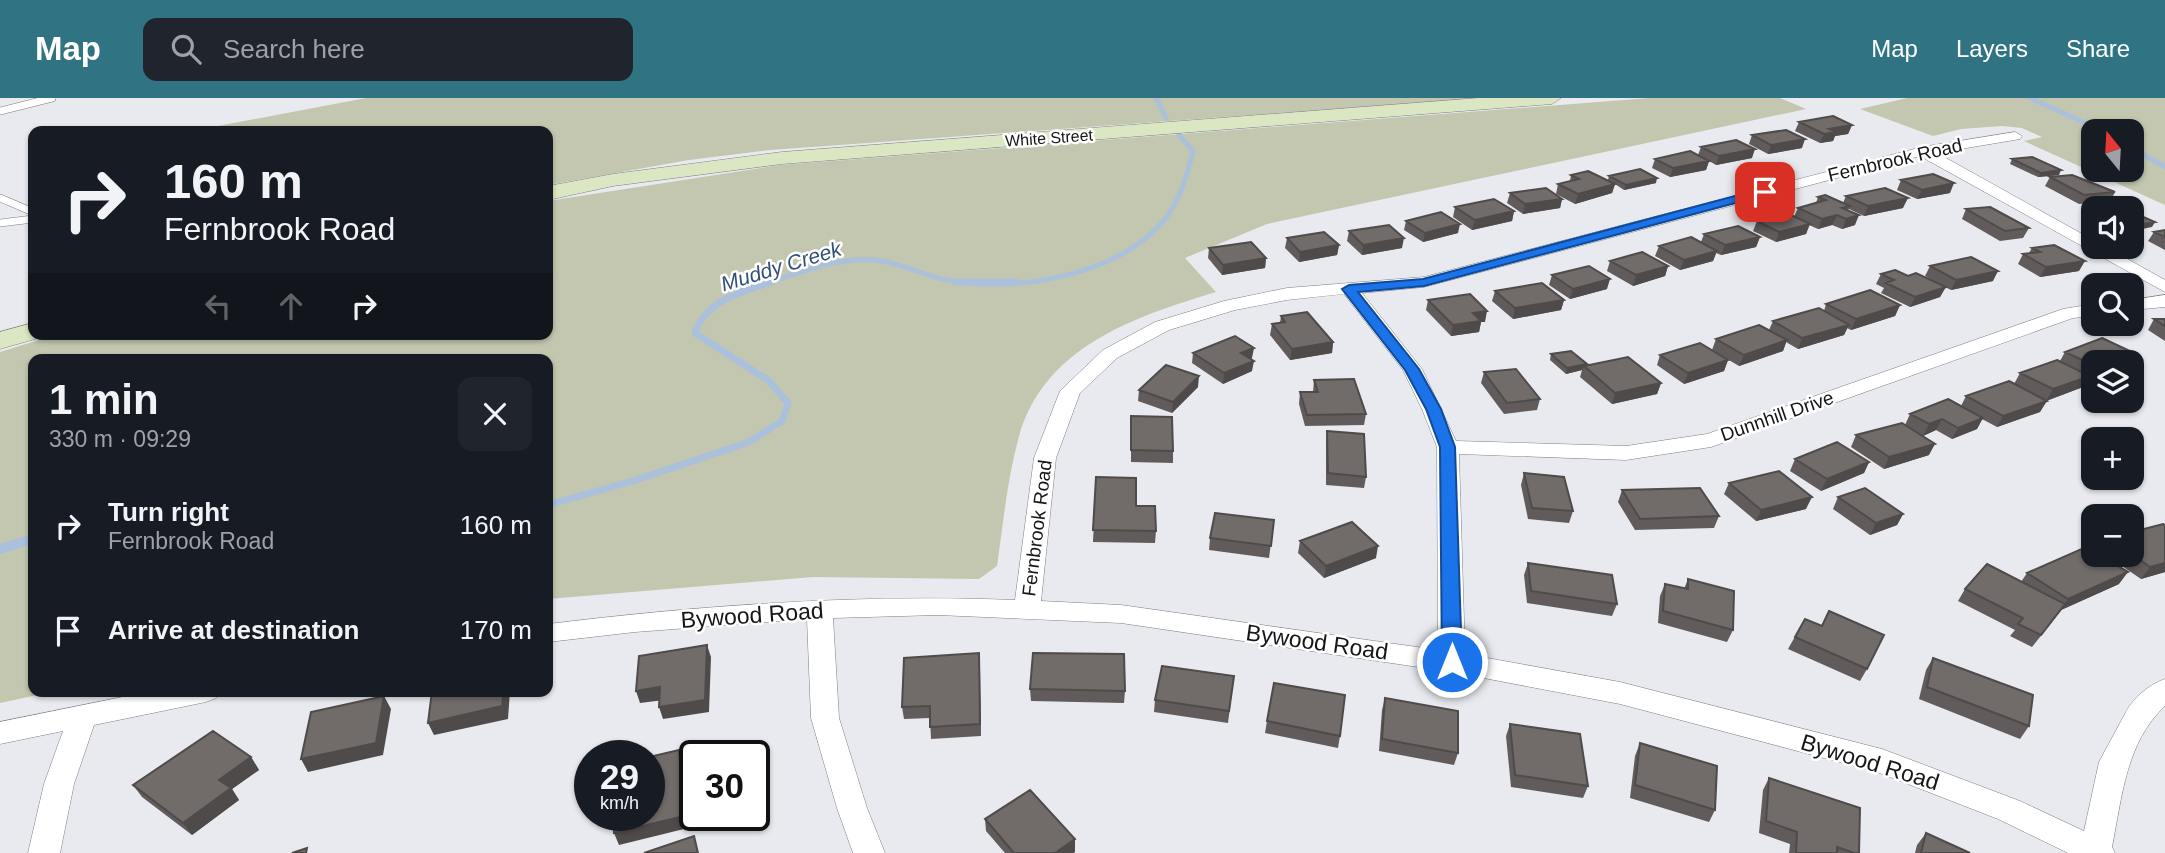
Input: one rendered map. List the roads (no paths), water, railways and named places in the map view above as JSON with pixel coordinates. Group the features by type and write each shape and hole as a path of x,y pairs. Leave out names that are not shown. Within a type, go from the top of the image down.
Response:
{"street":[{"name":"White Street","path":"553,192 613,180 782,158 1552,98"},
{"name":"Fernbrook Road","path":"1027,608 1045,458 1070,391 1110,354 1163,326 1242,303 1287,294 1424,282 1922,151 2015,136"},
{"path":"1922,151 2165,287"},
{"path":"1349,289 1412,369 1433,409 1448,447 1452,662"},
{"path":"2144,304 2165,301"},
{"name":"Dunnhill Drive","path":"1448,447 1626,453 1711,440 2070,313 2081,312"},
{"path":"0,341 28,333"},
{"name":"Bywood Road","path":"553,632 635,623 820,609 938,606 1121,614 1452,662 1620,693 1882,761 2009,810 2097,852"},
{"path":"820,609 825,718 852,808 869,853"},
{"path":"2097,852 2114,762 2140,712 2165,690"},
{"path":"0,733 176,697"},
{"path":"44,853 58,784 83,716"}],"lane":[{"path":"0,111 52,98"},
{"path":"0,198 28,210"},
{"path":"0,223 28,220"}],"waterway":[{"name":"Muddy Creek","path":"1156,98 1166,118"},
{"path":"2030,98 2081,121"},
{"path":"958,282 984,284 1039,281 1094,267 1119,256 1161,224 1173,208 1182,189 1193,151 1179,135"},
{"path":"2144,155 2165,167"},
{"name":"Muddy Creek","path":"766,284 820,266 862,260 896,264 958,282"},
{"name":"Muddy Creek","path":"553,504 636,480 749,442 782,421 788,403 769,381 695,333 700,322 716,305 771,282"},
{"name":"Muddy Creek","path":"958,282 1016,282"},
{"name":"Muddy Creek","path":"0,549 28,541"}]}
